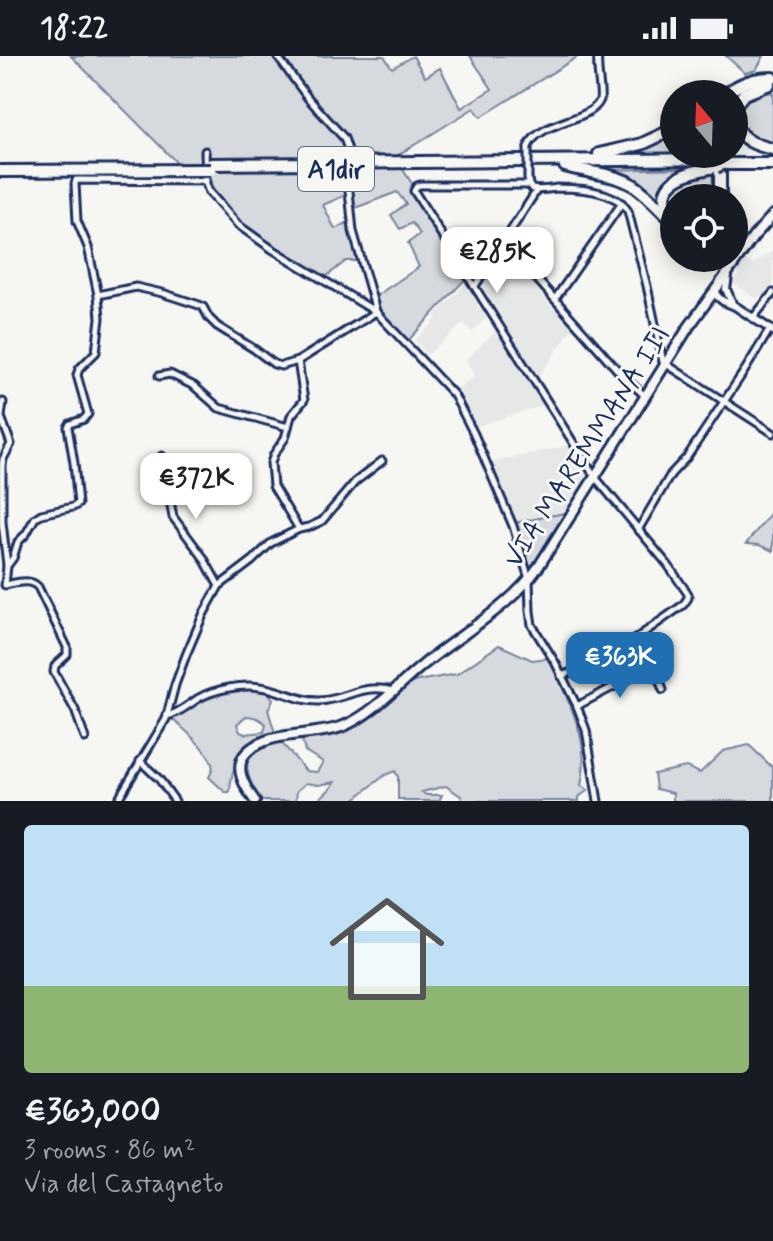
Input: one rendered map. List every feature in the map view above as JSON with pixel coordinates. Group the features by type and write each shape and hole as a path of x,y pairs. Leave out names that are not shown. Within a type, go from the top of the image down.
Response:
{"highway":[{"path":"748,83 757,78 772,82"},
{"path":"748,92 772,82"},
{"path":"567,163 635,146 660,135"},
{"path":"748,141 773,149"},
{"name":"A1dir","path":"748,161 773,161"},
{"name":"A1dir","path":"0,171 660,162"},
{"path":"567,163 627,182 660,207"},
{"name":"A1dir","path":"0,165 207,170"},
{"path":"671,184 678,177 700,168"}],"main road":[{"name":"VIA MAREMMANA III","path":"748,244 773,215"},
{"name":"VIA MAREMMANA III","path":"255,801 240,773 243,757 249,750 273,739 343,727 508,600 529,579 701,309 728,272"}],"street":[{"path":"277,56 308,98 344,138 348,150 353,231 376,312"},
{"path":"598,56 599,101 585,112 539,132 532,139 528,147 529,185 537,190 575,189 602,194 622,203 628,211 665,365 773,433"},
{"path":"205,151 207,187 245,232 376,312 450,390 505,505 529,579 532,625 577,706 586,730 598,801"},
{"path":"7,566 18,542 35,518 78,504 68,428 88,414 77,375 78,370 96,352 100,321 88,247 77,221 76,180 207,170"},
{"path":"529,185 420,185 415,189 417,197 595,477 688,594 683,605 607,659 561,676"},
{"path":"475,286 537,190"},
{"path":"555,299 622,203"},
{"path":"504,242 621,374 645,396"},
{"path":"725,298 729,272"},
{"path":"98,295 138,288 199,305 215,325 281,366 298,361 376,312"},
{"path":"638,530 671,474 687,457 771,330 735,306 722,291 715,291"},
{"path":"753,318 773,293"},
{"path":"701,309 725,298"},
{"path":"298,361 305,398 291,416 285,438 272,457 272,482 299,529"},
{"path":"159,376 170,374 193,385 219,408 288,427"},
{"path":"3,402 2,419 11,442 2,466 2,522 7,566 2,585 29,582 38,587 67,646 67,655 54,667 54,672 75,710 85,738"},
{"path":"162,456 173,517 200,552 219,586"},
{"path":"117,801 167,717 186,655 219,586 271,543 322,521 355,482 382,461"},
{"path":"577,706 651,667 655,669 663,690"},
{"path":"167,717 204,695 238,688 262,687 314,701 371,688 393,691"},
{"path":"140,761 159,779 175,801"}],"shaded area":[{"path":"71,56 384,56 392,68 413,56 425,77 440,68 461,108 492,89 470,56 579,56 481,117 474,108 395,157 470,274 406,343 376,312 373,298 419,267 408,243 420,234 412,223 400,229 391,215 406,204 397,192 350,210 348,194 323,205 335,229 351,221 362,261 346,261 323,279 242,229 212,196 203,170 184,170"},
{"path":"726,56 764,56 756,70 745,73"},
{"path":"760,91 773,93 773,146 748,137 748,98"},
{"path":"660,136 660,153 614,154"},
{"path":"690,168 682,172 675,184 660,184 660,203 605,170"},
{"path":"717,169 717,184 674,183"},
{"path":"502,251 507,251 543,290 541,294 553,309 556,306 574,326 537,379 479,287"},
{"path":"773,251 773,285 757,299 733,283 740,274 737,272 748,272 748,262 753,264"},
{"path":"468,282 480,302 477,307 488,316 472,332 464,323 427,355 414,341"},
{"path":"497,330 545,405 474,427 454,391 474,377 466,359"},
{"path":"571,445 590,476 565,513 514,523 492,462"},
{"path":"773,510 773,551 746,544"},
{"path":"565,513 530,571 514,523"},
{"path":"499,645 532,660 549,658 580,736 584,769 581,786 588,790 579,797 579,801 461,801 462,797 446,786 422,792 442,795 439,801 404,801 398,799 395,771 385,775 352,801 317,801 335,782 319,785 306,783 297,791 296,801 260,801 247,770 251,757 257,751 281,742 306,771 317,772 323,762 305,751 302,740 356,725 402,687 457,674"},
{"path":"235,690 268,692 273,699 268,710 276,736 243,756 234,770 230,792 225,792 209,777 213,766 206,753 170,718 206,697","holes":["246,716 266,724 264,732 240,732 237,724"]},
{"path":"749,745 773,768 773,801 673,801 673,793 656,789 654,774 686,767 700,773 723,751"}]}
